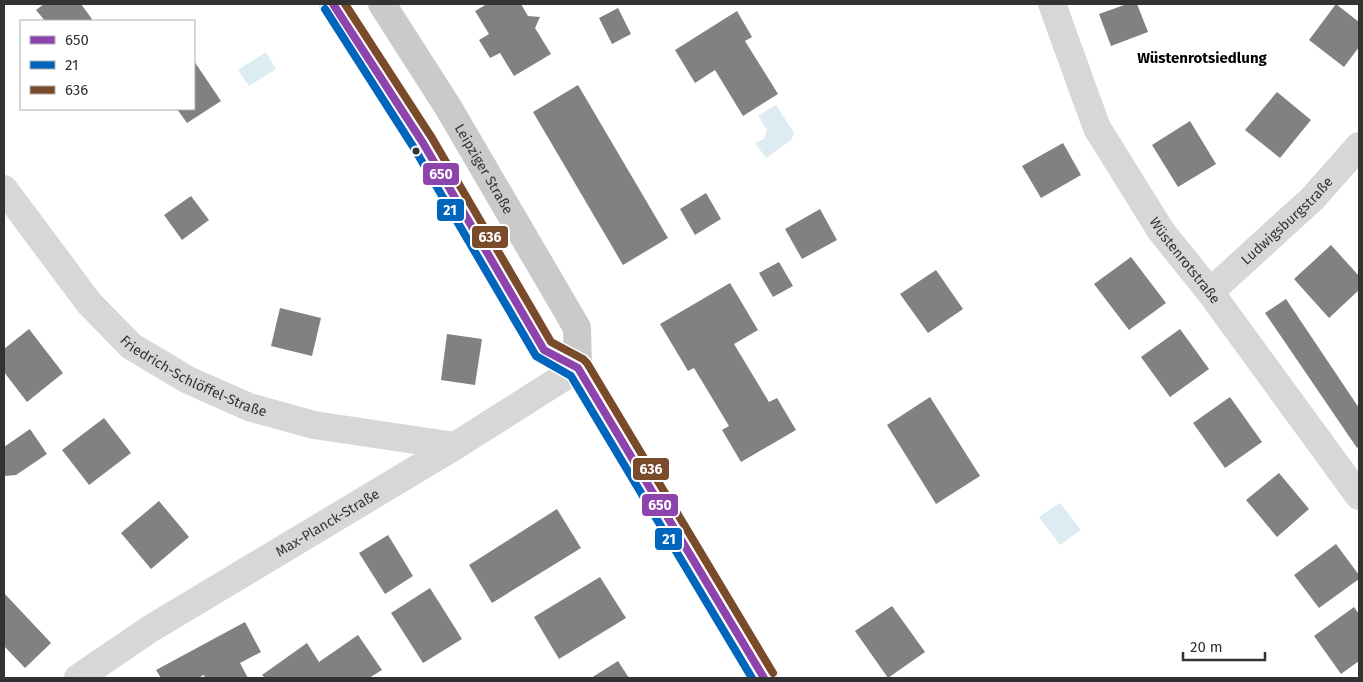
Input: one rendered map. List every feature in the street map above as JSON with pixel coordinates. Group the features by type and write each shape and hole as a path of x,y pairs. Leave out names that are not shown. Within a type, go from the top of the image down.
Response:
{"main road":[{"path":"333,4 423,143 544,350 578,368"},
{"name":"Leipziger Straße","path":"382,4 448,107 566,309 576,328 578,368 764,678"}],"street":[{"name":"Wüstenrotstraße","path":"1052,4 1097,128 1161,231 1210,292 1359,496"},
{"name":"Ludwigsburgstraße","path":"1210,292 1312,199 1359,146"},
{"name":"Friedrich-Schlöffel-Straße","path":"4,190 89,302 131,346 188,380 249,407 314,425 455,446"},
{"name":"Max-Planck-Straße","path":"78,678 150,628 455,446 578,368"}],"shaded area":[{"path":"266,52 276,69 249,86 238,70"},
{"path":"776,105 794,133 791,140 766,158 755,143 764,139 767,130 758,116"},
{"path":"1060,503 1081,530 1060,545 1039,517"}],"building":[{"path":"44,4 81,4 92,19 44,20 36,10"},
{"path":"487,4 521,4 528,16 540,17 535,28 551,54 514,76 500,53 490,58 479,40 489,34 475,11"},
{"path":"1127,4 1137,4 1148,32 1111,46 1099,14"},
{"path":"1336,4 1359,22 1359,47 1344,67 1309,40"},
{"path":"618,8 631,34 612,44 599,18"},
{"path":"737,11 752,37 745,41 778,94 743,116 715,70 695,83 675,50"},
{"path":"195,62 221,101 187,123 178,110 195,110"},
{"path":"578,85 668,238 623,265 533,112"},
{"path":"1277,92 1311,120 1280,158 1245,130"},
{"path":"1190,121 1216,164 1178,187 1152,145"},
{"path":"1063,143 1081,175 1041,198 1022,166"},
{"path":"706,193 721,219 695,235 680,209"},
{"path":"191,196 209,220 182,240 164,215"},
{"path":"820,209 837,240 802,259 785,229"},
{"path":"1331,245 1359,276 1359,290 1329,318 1294,279"},
{"path":"1131,257 1166,303 1129,330 1094,284"},
{"path":"779,262 793,286 773,297 759,273"},
{"path":"936,270 963,309 928,333 900,294"},
{"path":"730,283 758,330 734,344 769,402 777,398 796,430 741,462 722,430 729,426 694,368 688,371 660,324"},
{"path":"1286,299 1359,408 1359,446 1357,448 1265,313"},
{"path":"280,308 321,318 312,356 271,346"},
{"path":"29,329 63,373 27,402 4,372 4,349"},
{"path":"1180,329 1209,369 1170,397 1141,357"},
{"path":"447,334 482,339 475,385 441,380"},
{"path":"930,397 980,476 936,504 887,425"},
{"path":"1230,397 1262,442 1225,468 1193,423"},
{"path":"104,418 131,453 89,485 62,450"},
{"path":"30,429 47,454 16,475 4,476 4,447"},
{"path":"1279,473 1309,509 1277,537 1246,500"},
{"path":"159,501 189,537 151,569 121,533"},
{"path":"557,509 581,548 492,603 469,565"},
{"path":"388,535 413,576 385,594 359,553"},
{"path":"1336,544 1359,575 1359,579 1319,608 1294,575"},
{"path":"600,577 626,618 559,659 534,617"},
{"path":"430,588 462,639 423,663 391,613"},
{"path":"4,593 51,643 25,668 4,646"},
{"path":"892,606 925,652 888,678 855,631"},
{"path":"1354,607 1359,614 1359,661 1341,674 1314,636"},
{"path":"245,622 261,652 240,663 248,678 205,678 204,675 198,678 161,678 156,670"},
{"path":"358,635 382,670 369,678 265,678 262,675 307,643 319,662"},
{"path":"618,661 629,678 591,678"}],"transit line":[{"name":"650","path":"333,4 423,143 544,350 578,368 764,678"},
{"name":"636","path":"345,4 432,138 551,342 587,363 773,673"},
{"name":"21","path":"325,9 414,148 536,356 571,376 752,678"}],"district":[{"name":"Wüstenrotsiedlung","path":"1202,58"}]}
